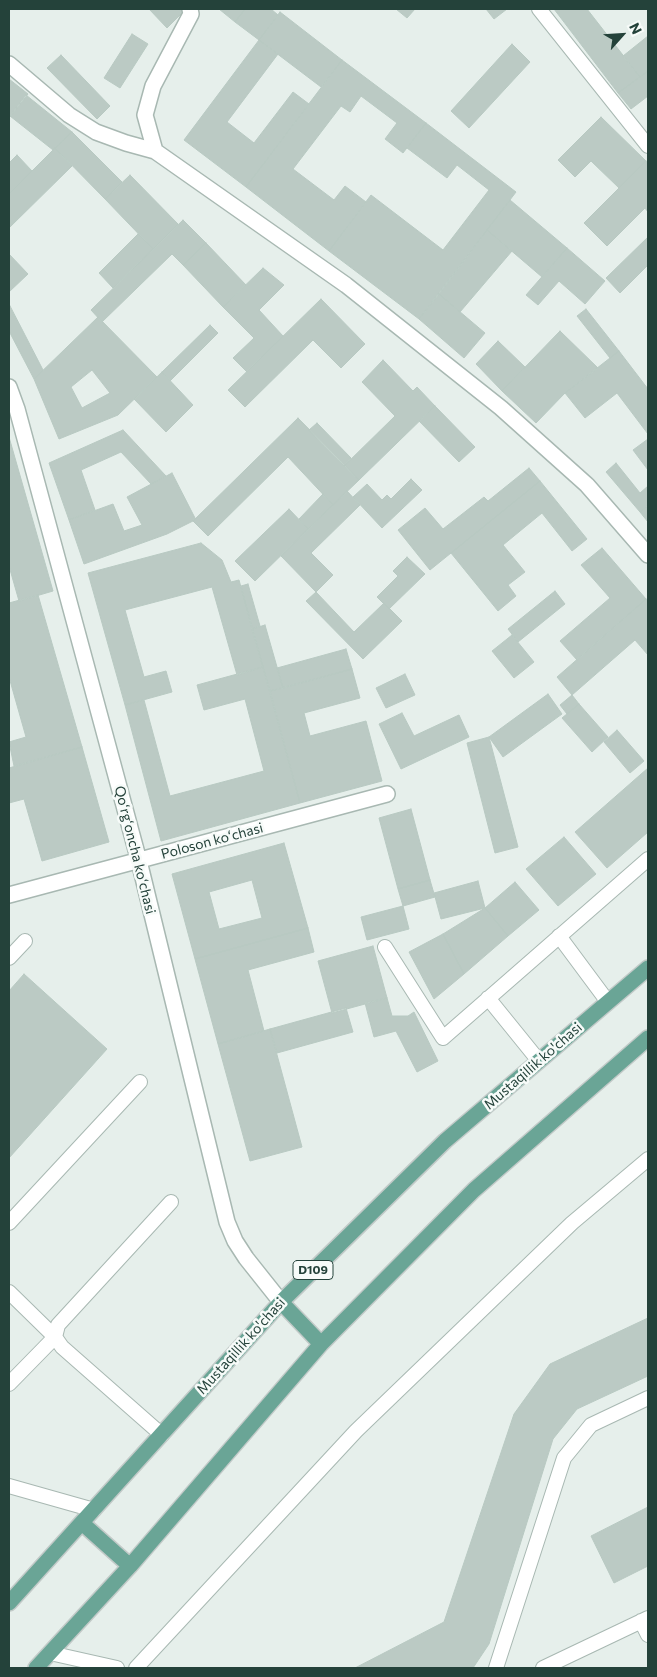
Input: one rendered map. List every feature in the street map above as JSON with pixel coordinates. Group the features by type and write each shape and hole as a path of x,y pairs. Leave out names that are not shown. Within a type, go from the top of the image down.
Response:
{"main road":[{"name":"Mustaqillik ko'chasi","path":"9,1603 280,1302 446,1141 648,968"},
{"path":"36,1668 130,1566 321,1344 474,1190 648,1038"},
{"path":"280,1302 321,1344"},
{"path":"82,1523 130,1566"}],"street":[{"path":"155,151 145,115 153,86 190,14 190,9"},
{"path":"9,64 69,115 96,132 155,151 346,285 501,408 587,485 648,555"},
{"name":"Qoʻrgʻoncha koʻchasi","path":"9,386 13,410 139,860 227,1222 235,1242 280,1302"},
{"name":"Poloson koʻchasi","path":"9,895 387,794"}],"lane":[{"path":"539,9 648,146"},
{"path":"386,947 443,1038 648,859"},
{"path":"560,936 608,1002"},
{"path":"9,958 25,941"},
{"path":"488,998 540,1061"},
{"path":"9,1223 140,1082"},
{"path":"136,1668 356,1431 572,1223 648,1159"},
{"path":"9,1384 55,1337 58,1325 171,1202"},
{"path":"9,1292 55,1337 62,1348 162,1435"},
{"path":"496,1668 564,1458 591,1425 648,1398"},
{"path":"9,1486 94,1510"},
{"path":"543,1668 645,1619 648,1635"},
{"path":"50,1653 117,1668"}],"building":[{"path":"149,9 181,9 182,13 167,28"},
{"path":"219,9 245,9 235,22"},
{"path":"245,9 271,9 278,15 259,40 235,22"},
{"path":"396,9 415,9 407,18"},
{"path":"486,9 507,9 494,19"},
{"path":"554,9 587,9 640,77 618,93"},
{"path":"280,12 342,60 321,87 259,40"},
{"path":"132,34 148,44 120,88 104,78"},
{"path":"648,36 648,71 640,77 623,56"},
{"path":"259,40 278,54 227,122 254,143 293,92 309,104 246,187 184,140"},
{"path":"512,44 530,62 469,128 451,111"},
{"path":"61,55 110,106 97,119 47,68"},
{"path":"342,60 426,123 403,153 385,139 397,123 361,96 350,112 341,106 293,169 334,200 345,186 366,202 329,251 246,187"},
{"path":"648,71 648,96 631,109 618,93"},
{"path":"9,79 28,94 9,118"},
{"path":"26,95 72,132 53,150 10,116"},
{"path":"601,117 646,161 619,188 591,161 575,177 558,160"},
{"path":"426,123 516,192 419,319 329,251 371,195 443,250 489,190 457,165 447,178 407,148"},
{"path":"72,132 122,182 105,199 55,148"},
{"path":"55,148 72,166 9,228 9,194"},
{"path":"17,155 32,171 9,194 9,163"},
{"path":"646,161 648,164 648,212 645,208 607,246 584,223"},
{"path":"130,175 178,224 153,249 105,199"},
{"path":"510,200 567,248 542,277 487,230"},
{"path":"183,220 206,243 183,265 172,254 102,322 91,310"},
{"path":"487,230 512,251 460,312 439,294"},
{"path":"138,234 153,249 113,288 99,273"},
{"path":"648,237 648,265 620,293 606,278"},
{"path":"206,243 246,285 223,307 183,265"},
{"path":"567,248 605,281 585,304 559,281 538,305 526,295"},
{"path":"9,254 28,274 9,292"},
{"path":"263,268 284,285 259,310 283,336 247,372 233,358 254,338 223,307"},
{"path":"439,294 485,333 464,358 419,319"},
{"path":"321,299 365,344 341,368 313,340 245,407 228,390"},
{"path":"9,304 43,370 34,379 9,331"},
{"path":"586,309 619,351 610,358 577,316"},
{"path":"98,317 157,377 118,415 59,439 34,379","holes":["92,370 110,393 82,408 71,387"]},
{"path":"210,325 218,333 170,381 162,372"},
{"path":"560,331 598,368 565,393 536,423 502,391"},
{"path":"498,341 525,367 502,391 476,364"},
{"path":"619,351 648,389 648,434 617,393 585,418 565,393"},
{"path":"383,360 413,391 417,387 435,406 359,480 344,466 395,416 362,382"},
{"path":"162,372 193,405 166,432 134,399"},
{"path":"435,406 475,447 459,462 419,421"},
{"path":"298,418 359,480 333,505 288,457 208,536 193,521"},
{"path":"317,423 351,458 344,466 309,430"},
{"path":"123,430 166,476 151,484 121,452 81,470 95,510 69,520 49,463"},
{"path":"9,437 53,591 19,601 9,566"},
{"path":"648,439 648,470 633,450"},
{"path":"616,463 640,493 648,486 648,505 640,512 606,472"},
{"path":"529,468 540,481 430,570 398,530 425,508 443,529 484,497 488,501"},
{"path":"172,473 195,518 193,521 167,534 84,564 69,520 113,504 124,531 142,525 127,497"},
{"path":"411,479 422,490 382,528 353,497 367,484 382,500 387,495 391,499"},
{"path":"540,481 587,539 572,551 542,513 503,545 525,572 508,585 516,596 498,611 451,553"},
{"path":"347,491 360,505 311,553 333,575 316,592 281,556"},
{"path":"323,494 333,505 308,529 299,519"},
{"path":"646,507 648,509 648,522 640,512"},
{"path":"289,509 308,529 255,581 235,561"},
{"path":"201,543 222,560 231,582 239,580 263,667 237,675 212,587 125,610 144,677 166,671 172,692 125,705 88,573"},
{"path":"602,548 646,599 577,660 560,641 610,598 581,565"},
{"path":"407,557 425,574 389,609 377,597 398,576 393,571"},
{"path":"248,584 260,626 252,629 241,586"},
{"path":"555,591 565,604 518,642 508,629"},
{"path":"316,592 354,632 384,603 402,621 363,659 306,601"},
{"path":"38,595 82,747 14,766 9,742 26,737 9,677 9,603"},
{"path":"646,599 648,602 648,655 635,640 572,695 557,677"},
{"path":"265,625 283,688 270,691 252,629"},
{"path":"512,635 534,662 514,678 492,651"},
{"path":"346,649 352,669 283,688 277,668"},
{"path":"263,667 300,803 161,841 125,705 144,700 170,796 264,771 245,699 204,710 197,685"},
{"path":"352,669 360,698 304,713 310,736 366,721 382,781 300,803 270,691"},
{"path":"405,674 415,695 386,708 376,688"},
{"path":"548,694 562,714 503,757 489,737"},
{"path":"572,695 579,704 567,714 560,705"},
{"path":"579,704 608,737 592,752 562,718"},
{"path":"402,713 414,736 459,715 469,737 401,769 379,724"},
{"path":"617,730 644,761 630,773 604,742"},
{"path":"489,737 518,847 495,853 467,743"},
{"path":"82,747 109,842 42,861 24,799 9,803 9,768"},
{"path":"648,768 648,832 607,868 575,832"},
{"path":"411,809 430,880 398,889 379,818"},
{"path":"564,837 596,874 558,906 526,869"},
{"path":"284,843 308,928 195,959 172,874","holes":["252,880 262,918 219,929 209,892"]},
{"path":"430,880 435,897 403,906 398,889"},
{"path":"478,881 485,908 441,919 434,893"},
{"path":"515,882 539,910 508,936 485,908"},
{"path":"403,906 409,929 367,940 361,917"},
{"path":"485,908 508,936 464,974 443,934"},
{"path":"308,928 314,952 248,970 264,1031 218,1044 195,959"},
{"path":"443,934 464,974 434,999 409,952"},
{"path":"373,946 387,998 332,1013 318,961"},
{"path":"24,974 107,1049 9,1158 9,991"},
{"path":"387,998 392,1016 408,1016 414,1012 438,1061 417,1072 396,1031 374,1037 365,1003"},
{"path":"346,1008 353,1032 277,1053 270,1029"},
{"path":"270,1029 302,1147 250,1161 218,1044"},
{"path":"648,1318 648,1376 577,1409 553,1439 489,1644 473,1668 355,1668 444,1622 514,1414 550,1364"},
{"path":"648,1507 648,1566 614,1583 591,1536"}]}
